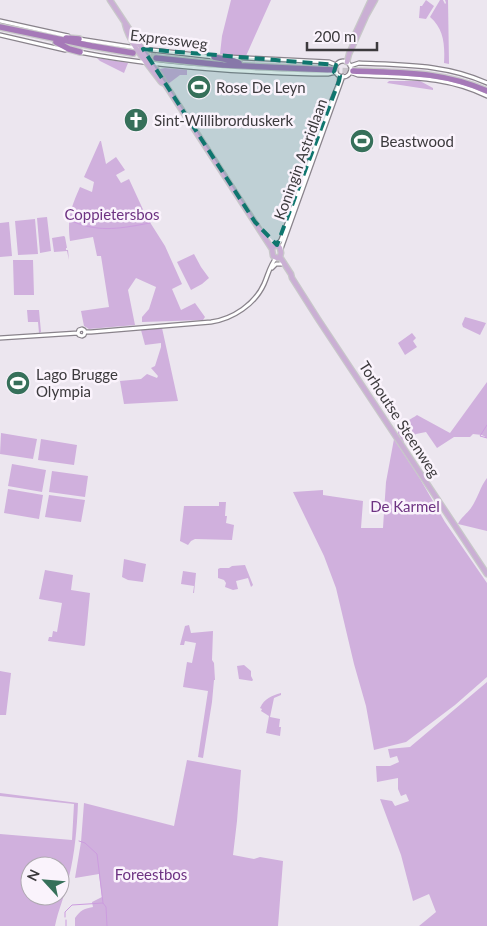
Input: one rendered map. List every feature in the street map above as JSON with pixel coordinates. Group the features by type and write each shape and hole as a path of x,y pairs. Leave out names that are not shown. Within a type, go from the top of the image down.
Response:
{"highway":[{"name":"Expressweg","path":"0,28 55,40 134,52"},
{"path":"55,40 79,39"},
{"path":"55,40 69,49 80,52"},
{"path":"214,57 234,61 244,69 260,72"},
{"name":"Expressweg","path":"155,59 239,65 335,68"},
{"path":"350,66 438,72 460,77 487,87"},
{"path":"350,66 437,76 459,81 487,91"}],"main road":[{"name":"Torhoutse Steenweg","path":"110,0 143,49 155,59 164,84"},
{"path":"350,66 361,20 371,0"},
{"path":"350,66 349,54 375,0"},
{"name":"Torhoutse Steenweg","path":"126,24 134,52 146,62 164,84 255,222 258,223 292,278"},
{"name":"Torhoutse Steenweg","path":"276,252 289,276 487,574"}],"street":[{"name":"Expressweg","path":"0,21 134,52 143,49 214,57 328,62 335,68 328,74 217,70 155,59 146,62 80,52 0,35"},
{"path":"350,66 348,75 342,76 335,68 340,62 350,66 358,75 445,81 487,96"},
{"path":"350,66 359,63 427,66 450,70 487,83"},
{"name":"Koningin Astridlaan","path":"0,338 78,333 82,329 85,332 211,322 222,320 238,312 251,302 260,291 269,272 342,76"},
{"path":"269,272 276,264 282,264"}],"highlighted area":[{"path":"143,49 336,65 334,72 340,76 339,81 277,245 255,222"}],"green space":[{"path":"231,0 271,0 246,56 220,54 222,36"},
{"path":"426,0 434,6 426,19 419,18 420,6"},
{"path":"440,0 443,0 445,4 445,0 448,0 449,64 444,63 444,44 441,32 430,17"},
{"path":"97,58 128,63 124,73"},
{"path":"165,68 187,70 187,75 180,75 168,84 160,70"},
{"path":"389,81 420,81 433,88 433,90 387,83"},
{"name":"Coppietersbos","path":"100,141 106,164 116,157 125,170 116,175 121,183 129,179 146,216 165,246 182,284 172,289 181,310 195,303 205,317 203,320 142,322 142,317 149,309 156,287 136,278 128,290 135,325 89,329 84,326 81,311 109,307 101,256 97,256 93,237 70,241 69,220 80,187 92,192 94,182 84,177"},
{"path":"47,217 51,251 40,253 37,218"},
{"path":"35,219 38,254 18,255 15,221"},
{"path":"9,222 12,256 0,257 0,223"},
{"path":"64,236 69,260 67,251 54,252 52,238"},
{"path":"194,254 209,278 191,290 177,262"},
{"path":"13,260 33,260 34,295 14,295"},
{"path":"27,310 39,310 41,332 39,333 38,322 28,322"},
{"path":"465,317 486,323 480,335 463,327 462,324"},
{"path":"162,328 178,401 124,404 120,381 141,379 147,374 157,378 158,376 151,368 155,366 161,343 145,345 141,330"},
{"path":"412,333 416,338 413,341 417,347 405,355 398,343"},
{"path":"487,382 487,438 482,435 473,434 470,437 454,437 437,448 426,432 416,434 403,442 398,434 400,428 417,415 450,433"},
{"path":"1,433 37,439 33,459 0,454"},
{"path":"41,439 77,445 74,465 38,460"},
{"name":"De Karmel","path":"394,439 445,522 487,583 487,677 455,705 406,742 374,750 366,706 336,588 324,556 293,492 323,490 323,495 363,501 361,528 383,528 386,482"},
{"path":"12,464 46,470 42,492 8,486"},
{"path":"52,471 88,476 85,497 49,492"},
{"path":"487,478 487,531 458,524 473,504"},
{"path":"8,489 43,495 39,519 4,513"},
{"path":"49,495 85,500 81,522 45,517"},
{"path":"219,502 226,502 226,523 234,525 232,540 195,539 188,545 180,541 184,506 219,506"},
{"path":"124,559 146,564 143,582 128,580 122,577"},
{"path":"245,565 253,585 251,587 248,578 236,581 238,589 233,590 225,587 226,583 224,580 218,578 218,569 220,568"},
{"path":"45,570 73,575 71,590 90,593 84,646 48,641 49,637 52,637 53,631 57,632 62,603 39,599"},
{"path":"183,571 196,573 194,593 194,586 181,584"},
{"path":"189,625 191,633 213,631 212,660 214,663 215,680 203,758 198,757 208,691 183,687 187,662 192,663 196,643 185,641 184,645 180,645 185,626"},
{"path":"244,665 251,671 252,681 239,679 237,666"},
{"path":"0,671 11,673 6,715 0,715"},
{"path":"487,682 487,926 419,926 436,912 429,894 413,901 401,855 380,799 392,801 395,806 409,801 406,794 401,796 398,789 398,778 377,782 376,766 390,766 399,762 397,756 390,758 388,749 410,747"},
{"path":"281,693 281,695 274,698 270,717 280,719 280,736 266,733 269,716 261,711 262,709 260,708 269,698"},
{"name":"Foreestbos","path":"187,760 241,770 233,855 283,861 278,926 75,926 75,918 79,913 84,909 93,907 92,902 102,897 99,874 75,878 81,842 84,803 174,826"},
{"path":"0,793 78,803 70,873 70,856 20,856 20,906 61,906 55,926 0,926 0,834 72,840 74,804 0,796"}],"waterway":[{"path":"74,222 93,228 121,228 150,223"},
{"path":"487,425 480,436 487,438"},
{"path":"79,841 85,843 97,854 103,903"},
{"path":"65,917 65,912 72,905 103,903 106,907 107,926"},
{"path":"66,920 66,926"}],"tunnel":[{"path":"142,54 157,56"},
{"path":"334,70 353,71"}],"place":[{"name":"Rose De Leyn","path":"199,87"},
{"name":"Sint-Willibrorduskerk","path":"136,120"},
{"name":"Beastwood","path":"362,141"},
{"name":"Lago Brugge Olympia","path":"18,383"}]}
